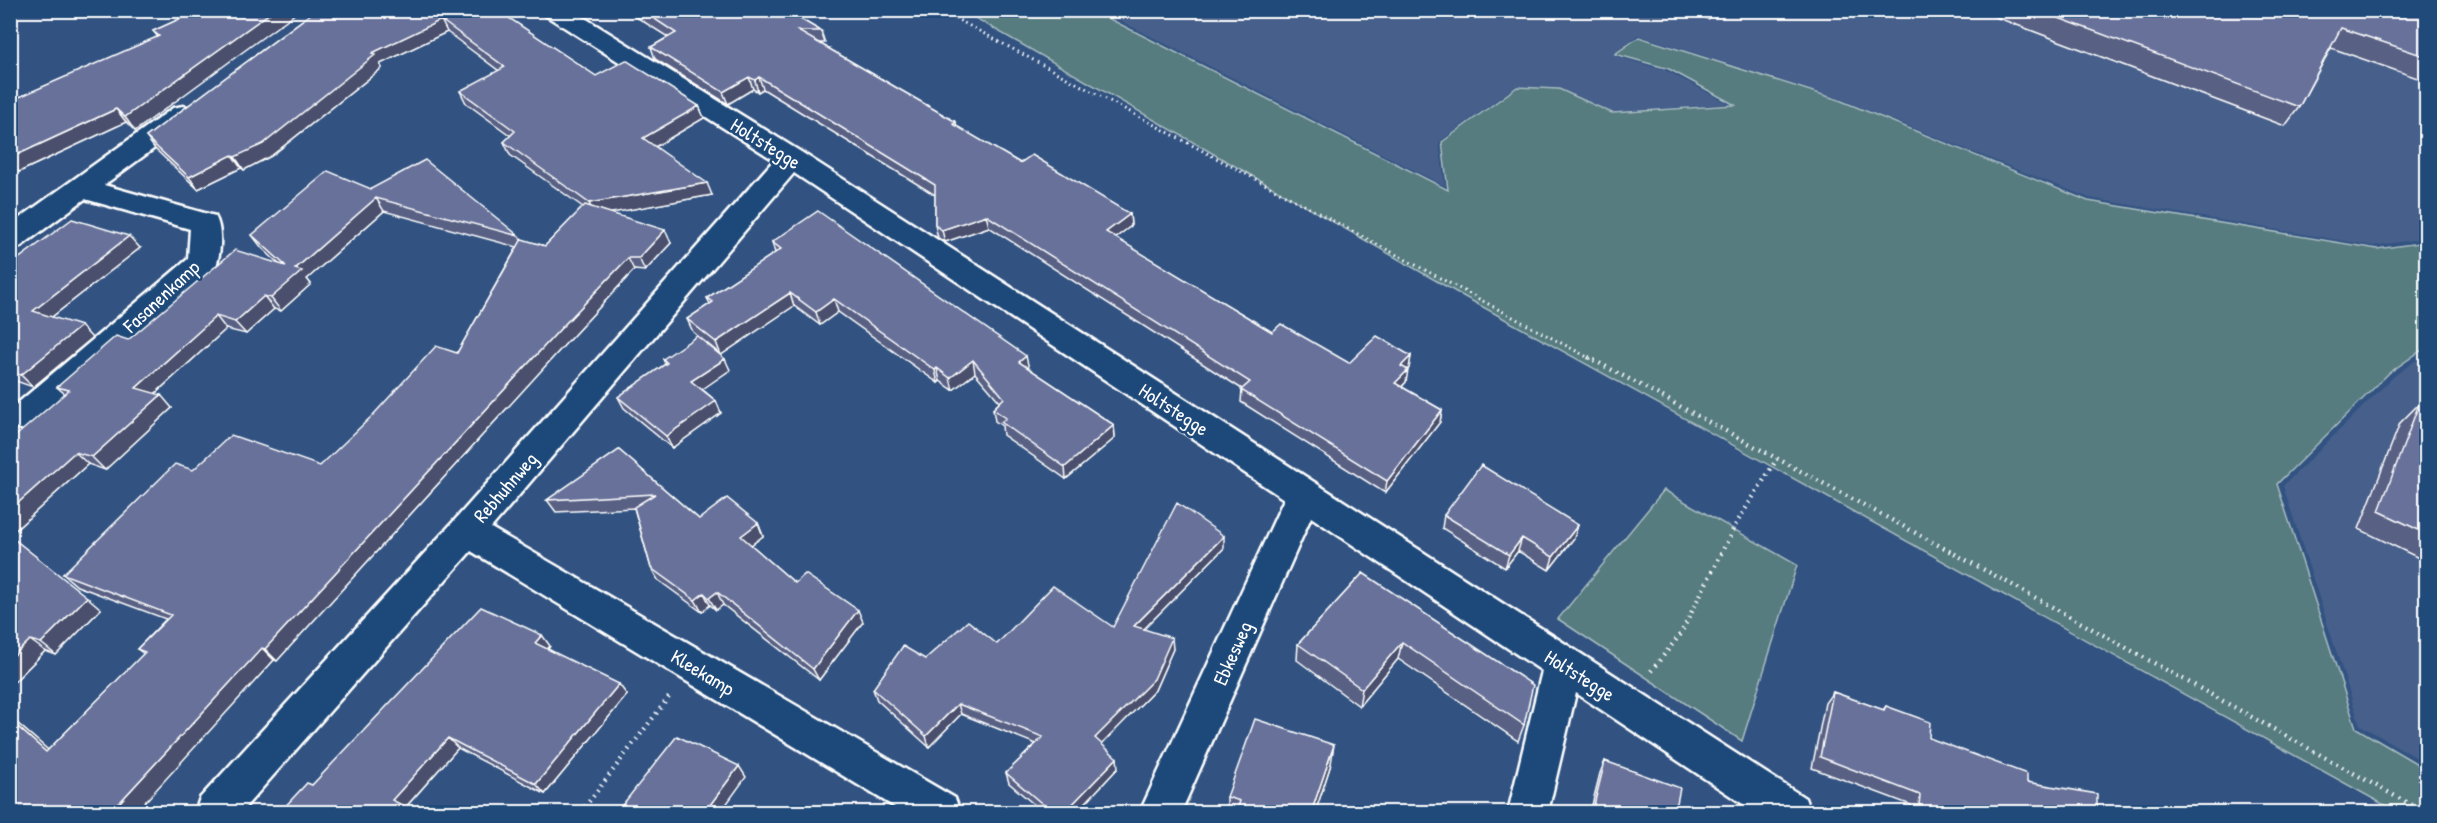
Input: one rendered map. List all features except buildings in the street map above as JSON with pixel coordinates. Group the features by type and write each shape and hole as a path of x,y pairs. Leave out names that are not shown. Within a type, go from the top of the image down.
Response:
{"street":[{"name":"Holtstegge","path":"554,10 791,158 1790,813"},
{"path":"16,230 83,189 207,96"},
{"name":"Rebhuhnweg","path":"215,813 467,531 791,158"},
{"name":"Fasanenkamp","path":"24,417 203,263 205,223 83,189"},
{"name":"Ebkesweg","path":"1160,813 1304,494"},
{"name":"Kleekamp","path":"467,531 940,813"},
{"path":"1528,813 1563,664"}],"path":[{"path":"940,10 2007,582 2424,813"},
{"path":"1625,703 1680,635 1736,524 1777,459"},
{"path":"581,813 693,666"}],"shaded area":[{"path":"1101,11 2426,11 2426,238 2373,246 2089,198 1840,99 1638,35 1613,55 1667,71 1729,104 1612,112 1559,88 1516,86 1439,142 1445,186"},
{"path":"2426,353 2426,763 2360,725 2283,486 2394,376"}],"green space":[{"path":"963,11 1094,11 1448,190 1442,142 1517,87 1559,89 1612,113 1735,105 1669,69 1615,54 1639,37 1839,100 2088,201 2377,249 2426,242 2426,347 2389,373 2277,484 2356,728 2426,769 2426,812 2397,812 1463,296"},
{"path":"1664,490 1797,565 1742,741 1558,619"}]}
